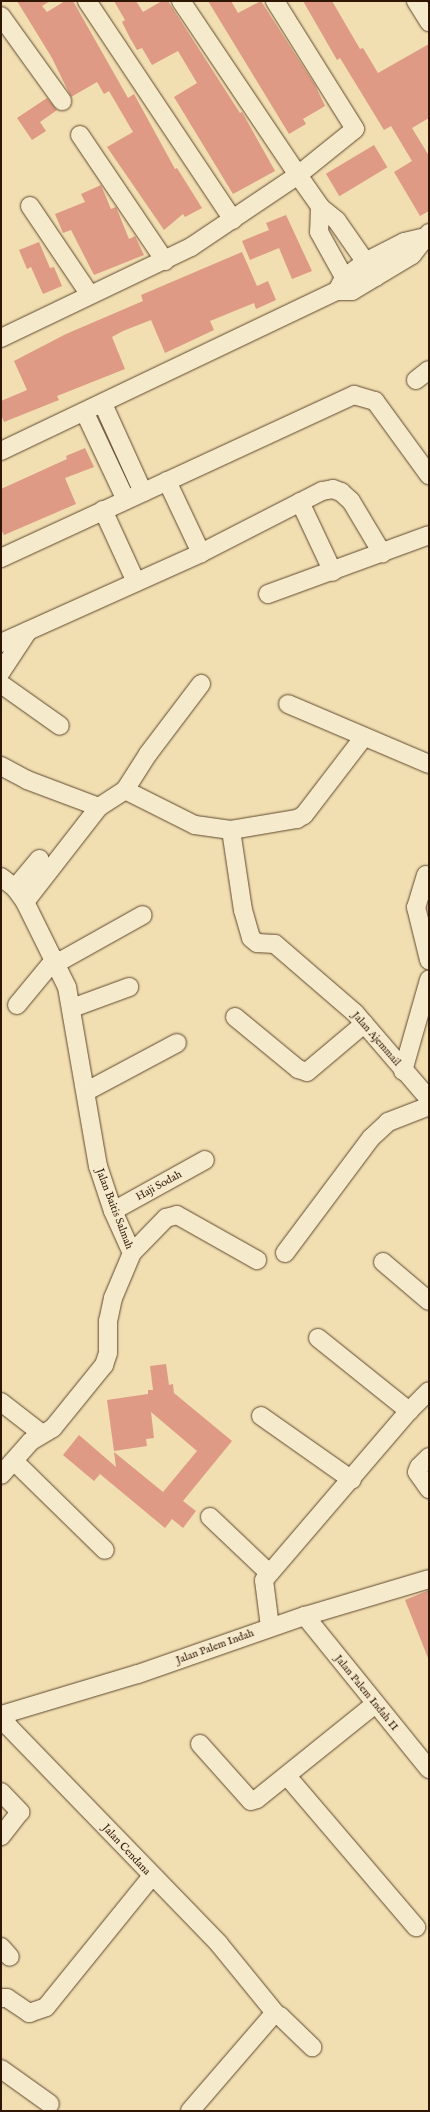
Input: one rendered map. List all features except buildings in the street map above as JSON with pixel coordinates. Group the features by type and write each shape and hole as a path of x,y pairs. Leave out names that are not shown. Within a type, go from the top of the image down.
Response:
{"street":[{"path":"87,1 233,220"},
{"path":"181,1 320,207 337,221 376,277"},
{"path":"1,338 90,295 165,262 233,220 298,175 355,128 275,1"},
{"path":"416,1 429,22"},
{"path":"1,16 62,101"},
{"path":"80,135 165,262"},
{"path":"30,206 90,295"},
{"path":"320,207 319,232 344,286"},
{"path":"344,286 365,262 404,242 427,235"},
{"path":"1,451 103,404 344,286 376,277 412,255 427,235"},
{"path":"1,558 354,395 375,401 429,476"},
{"path":"103,404 143,492"},
{"path":"85,412 126,500"},
{"path":"167,481 201,553"},
{"path":"1,643 201,553 322,491 341,492 351,500 382,553"},
{"path":"300,502 333,572"},
{"path":"103,510 136,582"},
{"path":"268,594 333,572 429,535"},
{"path":"1,672 28,631"},
{"path":"1,684 60,726"},
{"path":"14,889 99,807 125,790 148,754 201,684"},
{"path":"288,704 363,738 429,764"},
{"path":"125,790 195,825 231,830 297,819 304,815 363,738"},
{"path":"1,766 27,780 99,807"},
{"name":"Jalan Ajemmail","path":"231,830 248,933 257,943 275,944 283,950 364,1024 429,1099"},
{"path":"14,889 39,859"},
{"path":"426,875 416,907 429,960"},
{"name":"Jalan Baitis Salmah","path":"1,1475 41,1433 53,1428 104,1365 108,1353 108,1321 113,1298 132,1253 113,1211 98,1166 72,1008 56,961 14,889"},
{"path":"17,1005 56,961 143,915"},
{"path":"404,1071 429,980"},
{"path":"72,1008 129,987"},
{"path":"234,1017 298,1069 307,1072 364,1024"},
{"path":"86,1090 177,1043"},
{"path":"285,1253 371,1138 388,1122 429,1106"},
{"name":"Haji Sodah","path":"113,1211 205,1160"},
{"path":"132,1253 166,1218 177,1215 257,1260"},
{"path":"383,1262 429,1301"},
{"path":"318,1338 409,1412"},
{"path":"270,1627 264,1580 352,1480 409,1412 429,1391"},
{"path":"1,1402 41,1433"},
{"path":"261,1416 352,1480"},
{"path":"429,1457 418,1467 417,1472 429,1489"},
{"path":"14,1461 105,1550"},
{"path":"210,1516 269,1573"},
{"name":"Jalan Palem Indah","path":"2,1715 138,1674 270,1627 429,1579"},
{"name":"Jalan Palem Indah II","path":"306,1616 375,1704 429,1769"},
{"path":"200,1744 251,1801 257,1799 287,1776 375,1704"},
{"name":"Jalan Cendana","path":"1,1998 7,1998 29,2012 46,2007 152,1876 9,1727 2,1715"},
{"path":"287,1776 416,1927"},
{"path":"1,1792 20,1812 1,1836"},
{"path":"152,1876 219,1944 276,2014 312,2047"},
{"path":"190,2111 269,2018 276,2014"},
{"path":"1,2069 50,2104"}]}
